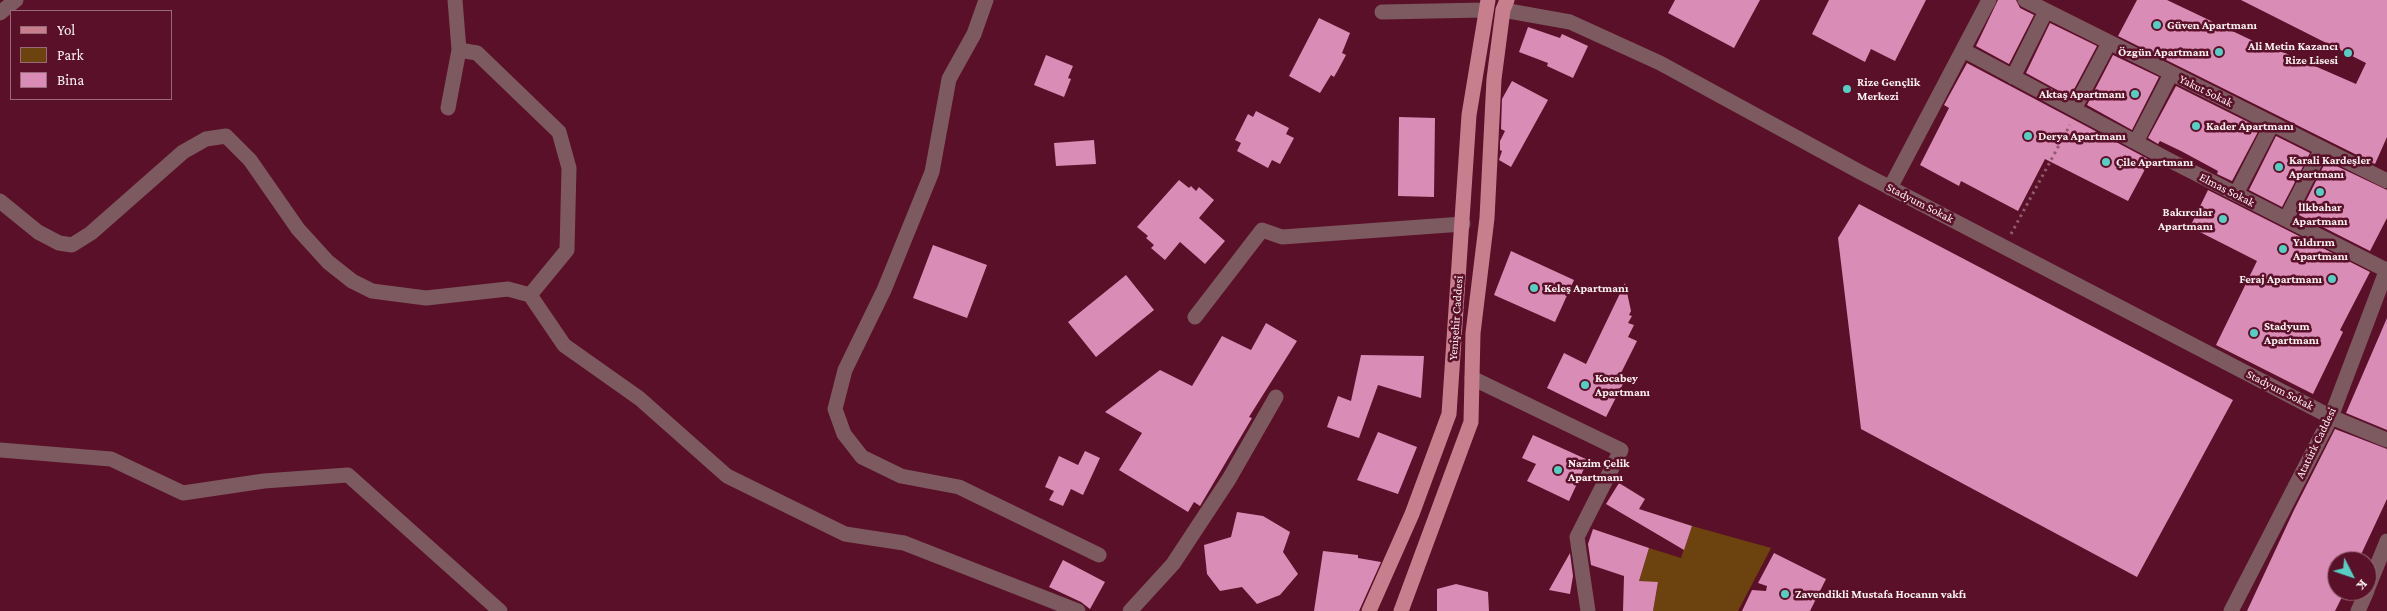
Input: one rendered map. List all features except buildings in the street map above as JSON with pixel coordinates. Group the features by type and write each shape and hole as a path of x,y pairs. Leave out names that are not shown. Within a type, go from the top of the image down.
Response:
{"main road":[{"name":"Yenişehir Caddesi","path":"1369,611 1412,514 1441,440 1449,414 1470,115 1487,5"},
{"name":"Yenişehir Caddesi","path":"1401,611 1471,422 1473,333 1487,218 1494,79 1505,5"}],"street":[{"path":"0,13 16,0"},
{"path":"448,108 459,50 456,0"},
{"path":"986,0 974,34 949,79 932,172 884,290 845,370 835,410 844,434 862,457 901,476 959,487 1099,555"},
{"path":"1890,188 1989,0"},
{"name":"Yakut Sokak","path":"2024,0 2387,181"},
{"path":"1382,12 1487,5"},
{"name":"Stadyum Sokak","path":"1505,5 1570,22 1660,63 1890,188 2331,417 2387,440"},
{"path":"2014,77 2046,11"},
{"path":"2076,110 2109,43"},
{"path":"459,50 477,53 559,132 569,168 567,250 530,295"},
{"name":"Elmas Sokak","path":"1963,50 2236,194 2387,269"},
{"path":"2136,142 2171,74"},
{"path":"2236,194 2272,124"},
{"path":"0,201 38,232 59,243 72,245 91,234 184,152 206,140 226,136 250,160 298,230 328,262 352,281 372,291 426,298 508,289 530,295 564,345 639,398 727,476 845,534 904,543 1078,611"},
{"path":"2286,219 2322,149"},
{"path":"1195,317 1262,230 1282,237 1463,224"},
{"name":"Atatürk Caddesi","path":"2231,611 2331,417 2387,269"},
{"path":"1472,378 1621,450 1577,537 1588,611"},
{"path":"1130,611 1173,564 1229,479 1276,397"},
{"path":"0,450 111,459 183,493 264,481 348,475 500,611"},
{"path":"2377,566 2387,541"}],"path":[{"path":"2004,247 2076,110"}],"green space":[{"path":"1692,526 1771,548 1738,611 1653,611 1658,583 1639,581 1649,548 1681,558"}],"place":[{"name":"Güven Apartmanı","path":"2157,25"},
{"name":"Özgün Apartmanı","path":"2219,52"},
{"name":"Ali Metin Kazancı Rize Lisesi","path":"2348,53"},
{"name":"Rize Gençlik Merkezi","path":"1847,89"},
{"name":"Aktaş Apartmanı","path":"2135,94"},
{"name":"Kader Apartmanı","path":"2196,126"},
{"name":"Derya Apartmanı","path":"2028,136"},
{"name":"Çile Apartmanı","path":"2106,162"},
{"name":"Karali Kardeşler Apartmanı","path":"2279,167"},
{"name":"İlkbahar Apartmanı","path":"2320,192"},
{"name":"Bakırcılar Apartmanı","path":"2223,219"},
{"name":"Yıldırım Apartmanı","path":"2283,249"},
{"name":"Feraj Apartmanı","path":"2332,279"},
{"name":"Keleş Apartmanı","path":"1534,288"},
{"name":"Stadyum Apartmanı","path":"2254,333"},
{"name":"Kocabey Apartmanı","path":"1585,385"},
{"name":"Nazim Çelik Apartmanı","path":"1558,470"},
{"name":"Zavendikli Mustafa Hocanın vakfı","path":"1785,594"}]}
